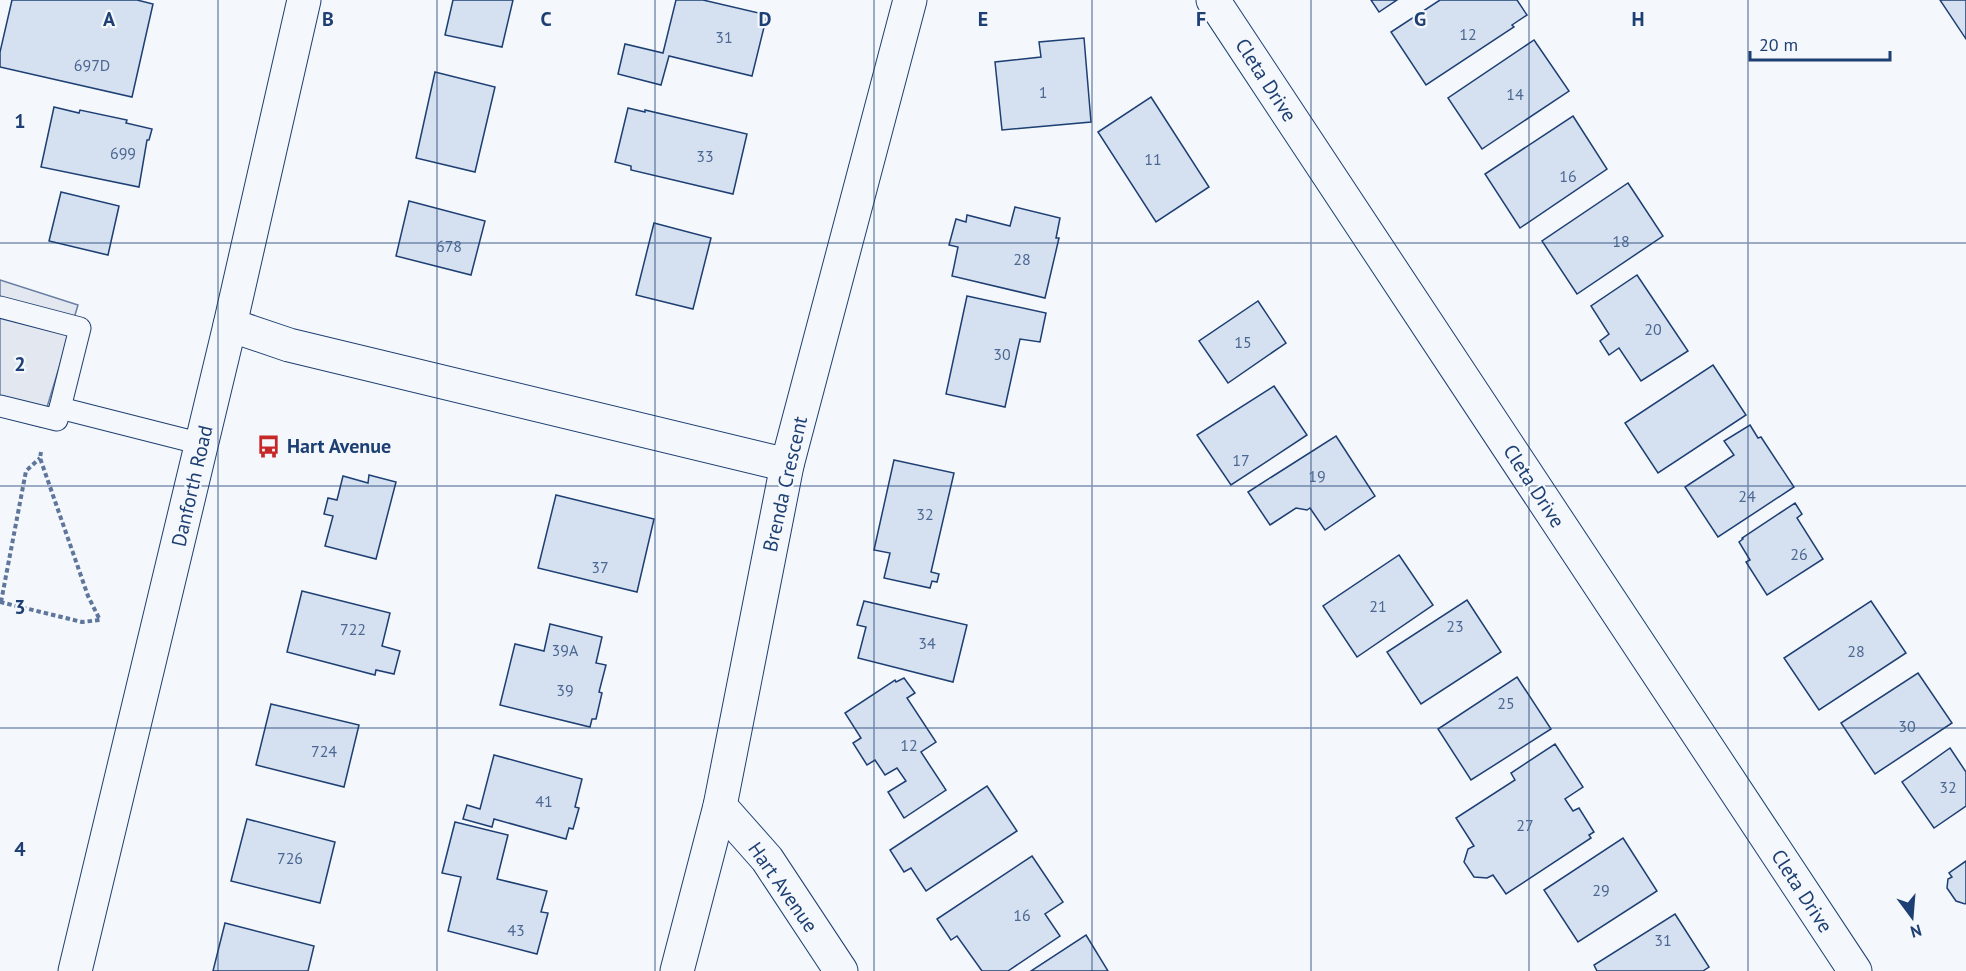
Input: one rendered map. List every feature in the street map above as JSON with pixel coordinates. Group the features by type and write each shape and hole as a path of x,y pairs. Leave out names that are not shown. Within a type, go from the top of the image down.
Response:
{"street":[{"name":"Danforth Road","path":"75,971 230,326 304,0"},
{"name":"Brenda Crescent","path":"677,971 720,806 787,465 910,0"},
{"name":"Cleta Drive","path":"1213,0 1855,971"},
{"path":"230,326 289,345 787,465"},
{"name":"Hart Avenue","path":"720,806 767,859 841,971"}],"lane":[{"path":"0,308 80,328 55,413"},
{"path":"0,406 55,413 202,444"}],"path":[{"path":"40,458 88,596 100,620 82,622 1,602 26,471 40,458 55,413"}],"shaded area":[{"path":"0,280 78,305 41,427 0,416"}],"building":[{"path":"12,0 137,0 153,4 132,97 0,67 0,52"},
{"path":"453,0 513,0 502,47 445,35"},
{"path":"676,0 703,0 767,15 752,76 669,56 661,85 618,74 625,44 663,53"},
{"path":"1371,0 1397,0 1379,12"},
{"path":"1440,0 1517,0 1527,15 1512,25 1514,27 1426,85 1391,32"},
{"path":"1940,0 1966,0 1966,39"},
{"path":"1084,38 1091,122 1002,130 995,62 1041,57 1039,42"},
{"path":"1534,40 1569,91 1482,149 1448,98"},
{"path":"435,72 495,87 475,172 416,158"},
{"path":"1151,97 1209,187 1156,222 1098,132"},
{"path":"54,107 127,120 126,123 152,129 149,140 147,140 139,187 41,167"},
{"path":"628,108 747,134 733,194 631,170 631,166 615,162"},
{"path":"1573,116 1607,169 1520,228 1485,174"},
{"path":"1628,183 1663,236 1577,294 1542,241"},
{"path":"61,192 119,206 108,255 49,241"},
{"path":"409,201 485,221 471,275 396,256"},
{"path":"1015,207 1060,218 1056,238 1059,238 1045,298 952,276 958,247 949,245 956,219 966,222 967,215 1010,226"},
{"path":"654,223 711,238 693,309 636,295"},
{"path":"1637,275 1688,351 1641,381 1619,348 1609,355 1600,341 1609,334 1591,306"},
{"path":"967,296 1046,313 1040,342 1020,339 1005,407 946,394"},
{"path":"1258,301 1286,343 1228,383 1199,341"},
{"path":"1713,365 1746,415 1658,473 1625,423"},
{"path":"1274,386 1307,435 1231,485 1197,435"},
{"path":"1750,425 1758,438 1761,437 1794,487 1718,537 1685,487 1734,455 1724,441"},
{"path":"1336,436 1375,496 1325,530 1310,508 1307,510 1296,508 1270,525 1248,492"},
{"path":"894,460 954,473 931,572 939,574 937,582 932,581 930,588 884,578 890,553 874,550"},
{"path":"369,475 396,482 376,559 325,546 333,516 324,514 328,498 337,500 343,476 368,483"},
{"path":"556,495 654,519 637,592 538,568"},
{"path":"1795,503 1802,514 1797,518 1823,559 1767,595 1746,562 1750,560 1739,542"},
{"path":"1399,555 1433,605 1357,657 1323,606"},
{"path":"302,591 390,613 382,646 400,651 394,674 376,670 375,675 287,652"},
{"path":"1467,600 1501,652 1421,704 1387,652"},
{"path":"864,601 967,625 953,682 858,658 866,627 857,625"},
{"path":"1871,601 1906,653 1819,710 1784,658"},
{"path":"550,624 602,637 596,663 606,665 599,692 602,693 596,719 592,719 590,727 500,705 515,644 544,651"},
{"path":"1918,673 1952,723 1875,774 1841,723"},
{"path":"1517,677 1551,729 1471,780 1438,729"},
{"path":"904,678 915,693 907,698 936,742 921,752 946,790 904,818 888,792 906,781 897,768 885,775 875,760 867,765 853,743 861,738 845,713 895,680 896,682"},
{"path":"271,704 359,725 344,787 256,765"},
{"path":"1555,744 1583,787 1565,799 1573,811 1579,808 1594,832 1589,835 1591,838 1506,894 1493,875 1487,878 1474,877 1464,862 1468,849 1474,846 1456,818 1515,780 1511,773"},
{"path":"1950,748 1966,772 1966,806 1934,828 1902,782"},
{"path":"494,755 582,779 575,807 579,808 573,829 569,828 566,839 494,819 492,827 463,819 467,805 480,809"},
{"path":"987,786 1017,831 926,891 911,868 904,872 890,850"},
{"path":"247,819 335,842 320,903 231,881"},
{"path":"455,822 508,835 497,879 547,891 541,912 548,913 537,954 448,931 461,877 442,873"},
{"path":"1623,838 1657,891 1578,942 1544,890"},
{"path":"1032,856 1063,902 1045,914 1060,936 1008,971 982,971 957,936 951,940 937,919"},
{"path":"1966,861 1965,904 1956,901 1947,888 1948,879 1952,877 1949,873"},
{"path":"1675,914 1709,967 1703,971 1597,971 1594,965"},
{"path":"225,923 314,946 308,971 213,971"},
{"path":"1086,935 1108,971 1031,971"}],"place":[{"name":"Hart Avenue","path":"269,446"}]}
